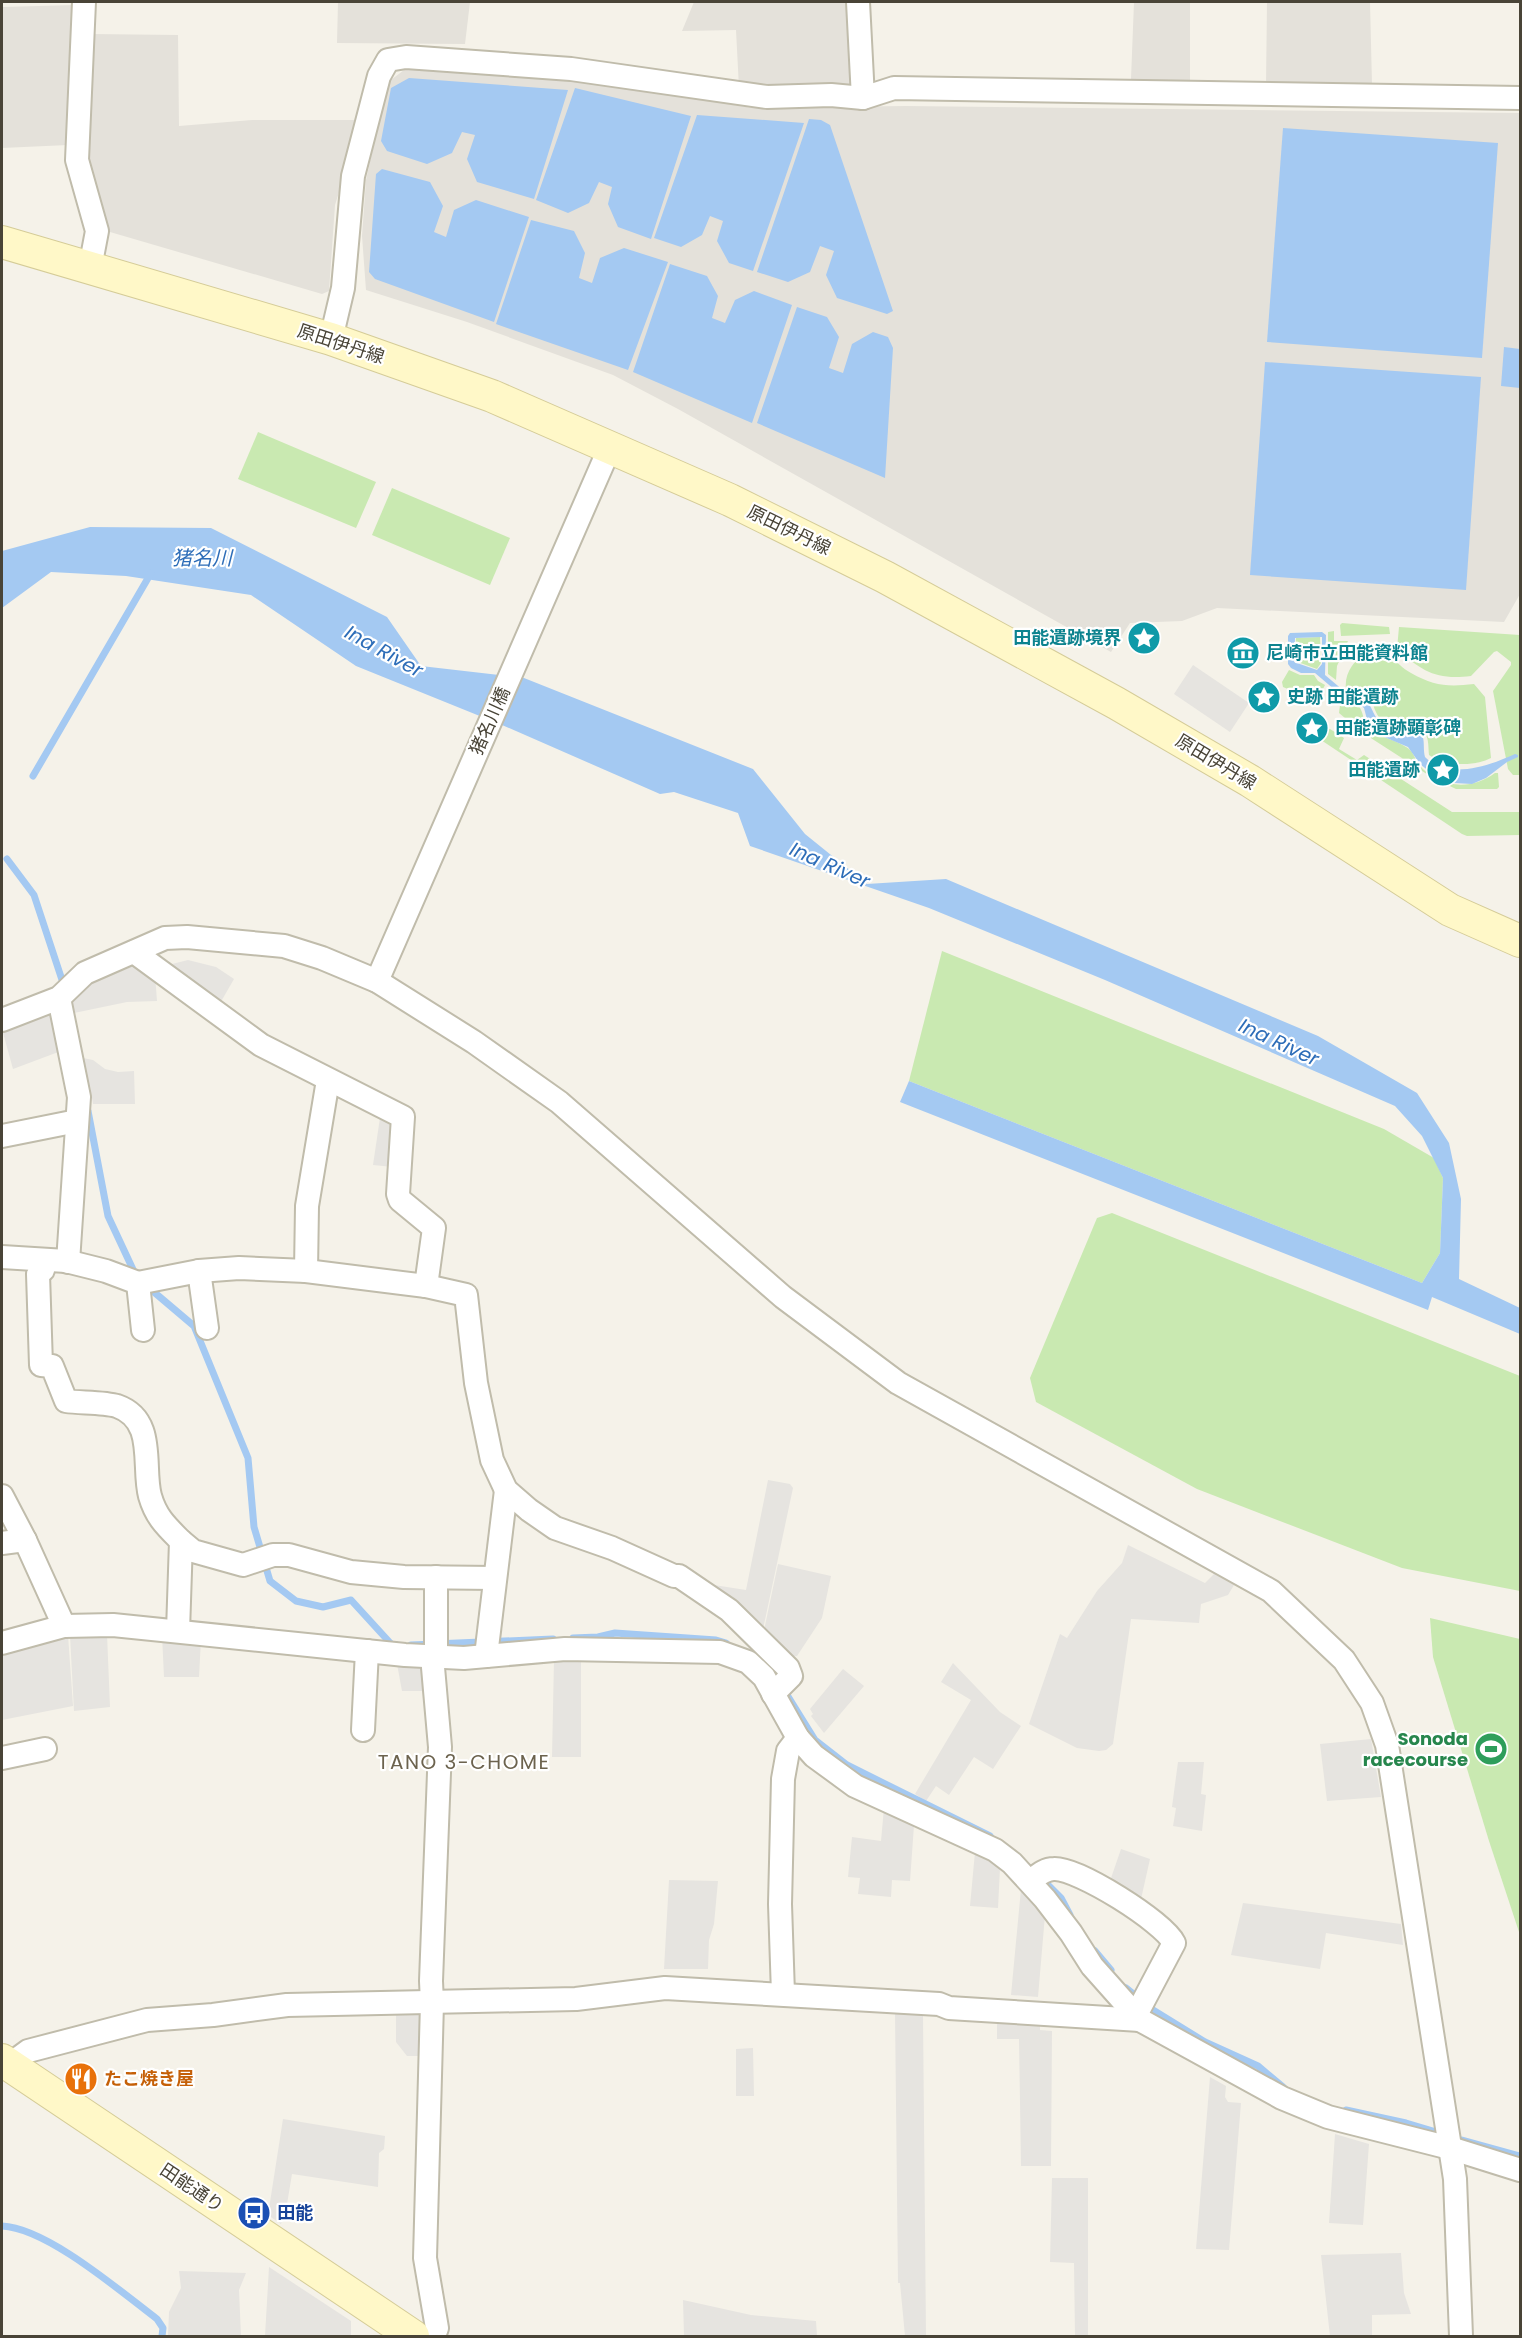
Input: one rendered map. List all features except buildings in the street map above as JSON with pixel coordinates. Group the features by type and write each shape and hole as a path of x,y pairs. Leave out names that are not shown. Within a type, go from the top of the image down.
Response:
{"street":[{"path":"84,2 77,160 97,231 90,268"},
{"path":"858,2 863,98"},
{"path":"331,339 343,288 353,176 379,76 388,60 406,57 571,69 766,97 863,98 894,88 1521,98"},
{"name":"原田伊丹線","path":"2,242 331,339 492,396 730,500 885,577 1116,702 1240,775 1450,910 1521,941"},
{"name":"猪名川橋","path":"377,981 610,447"},
{"path":"2,1020 59,998 85,973 165,938 187,937 284,946 322,958 377,981 474,1042 559,1102 783,1297 898,1383 1271,1592 1344,1660 1372,1703 1387,1745 1455,2179 1461,2337"},
{"path":"134,952 261,1045 402,1117 398,1194 400,1200 434,1228 426,1286"},
{"path":"59,998 79,1096 68,1262"},
{"path":"306,1271 307,1206 328,1080"},
{"path":"2,1137 77,1121"},
{"path":"2,1257 68,1262 106,1271 138,1283 199,1271 239,1268 306,1271 426,1286 466,1295 478,1392 492,1460 506,1490 555,1528 612,1548 674,1576 679,1576 729,1610 788,1668 791,1676 773,1694"},
{"path":"45,1260 43,1270 38,1275 41,1365 52,1366 66,1401 117,1406 132,1416 140,1426 147,1448 149,1493 158,1517 193,1551 243,1565 273,1555 289,1555 351,1572 404,1577 495,1578"},
{"path":"199,1271 207,1328"},
{"path":"138,1283 143,1330"},
{"path":"486,1656 506,1490"},
{"path":"2,1496 25,1540 64,1626"},
{"path":"2,1544 25,1540"},
{"path":"178,1631 181,1541"},
{"path":"434,2337 436,2328 425,2258 431,1981 440,1747 434,1656 436,1577"},
{"path":"2,1643 64,1626 113,1624 434,1656 486,1656 565,1649 720,1652 748,1662 764,1677 798,1738 814,1756 855,1786 995,1850 1012,1863 1030,1881 1071,1933 1092,1966 1138,2018 1282,2098 1328,2117 1450,2148 1521,2170"},
{"path":"363,1730 367,1651"},
{"path":"783,1994 780,1904 782,1791 788,1751 798,1738"},
{"path":"2,1758 45,1749"},
{"path":"1030,1881 1044,1871 1055,1868 1076,1875 1113,1894 1144,1914 1171,1937 1174,1943 1138,2018"},
{"path":"5,2062 28,2051 147,2020 213,2015 287,2005 576,1999 665,1988 939,2004 949,2008 1138,2018"},
{"name":"田能通り","path":"5,2062 412,2337"}],"shaded area":[{"path":"338,2 470,2 465,44 337,43"},
{"path":"694,2 847,2 851,87 739,88 736,30 682,31"},
{"path":"1134,2 1190,2 1190,82 1131,79"},
{"path":"1267,2 1370,2 1372,85 1266,85"},
{"path":"75,5 68,145 2,148 2,7"},
{"path":"91,34 178,35 179,126 252,120 362,120 335,205 329,291 322,294 110,232 89,184 84,161"},
{"path":"408,67 581,79 752,108 906,106 1520,113 1520,594 1504,622 1217,608 1182,621 1130,623 1111,652 678,409 613,375 467,322 366,290 362,236 366,180 387,83"},
{"path":"1193,665 1249,703 1230,732 1174,694"},
{"path":"188,960 216,967 234,979 219,1005 164,966"},
{"path":"136,965 155,975 157,1001 127,1002 74,1013 71,1001 92,982"},
{"path":"57,1007 61,1051 13,1069 2,1029"},
{"path":"83,1058 93,1060 105,1069 118,1072 134,1071 135,1104 93,1104 90,1086 87,1086"},
{"path":"381,1111 397,1119 393,1167 373,1165"},
{"path":"768,1480 790,1484 793,1488 762,1634 712,1590 714,1585 746,1590"},
{"path":"1128,1545 1205,1583 1214,1574 1234,1585 1228,1595 1201,1604 1199,1623 1131,1619 1113,1744 1106,1750 1099,1751 1077,1748 1029,1724 1060,1634 1067,1638 1097,1591 1122,1563"},
{"path":"778,1564 831,1576 822,1618 797,1656 787,1657 763,1635"},
{"path":"107,1634 110,1707 74,1711 70,1635"},
{"path":"68,1635 73,1706 2,1720 2,1650"},
{"path":"162,1635 201,1639 199,1677 164,1677"},
{"path":"554,1660 581,1660 581,1757 552,1757"},
{"path":"953,1663 1000,1712 1021,1726 993,1769 974,1757 949,1795 936,1786 926,1801 915,1794 971,1700 941,1682"},
{"path":"397,1664 425,1665 429,1691 402,1691"},
{"path":"843,1669 864,1686 824,1733 811,1716 813,1714 810,1709"},
{"path":"1371,1739 1381,1797 1327,1801 1320,1744"},
{"path":"1178,1762 1204,1762 1201,1794 1206,1795 1202,1831 1173,1826 1176,1808 1172,1807"},
{"path":"884,1808 914,1825 910,1881 892,1880 891,1897 858,1894 860,1878 848,1877 852,1837 881,1841"},
{"path":"1121,1849 1150,1859 1141,1899 1109,1884"},
{"path":"975,1852 1000,1868 998,1908 970,1906"},
{"path":"669,1880 718,1881 714,1924 709,1940 708,1969 664,1969"},
{"path":"1021,1889 1045,1915 1038,1997 1011,1995"},
{"path":"1243,1903 1401,1924 1403,1945 1326,1933 1320,1969 1231,1955"},
{"path":"895,2013 923,2015 926,2336 905,2336 900,2283 898,2283"},
{"path":"396,2014 424,2014 424,2056 407,2056 396,2042"},
{"path":"997,2021 1040,2024 1040,2030 1052,2031 1051,2166 1021,2166 1019,2039 997,2039"},
{"path":"753,2048 754,2096 736,2096 736,2049"},
{"path":"1210,2077 1226,2086 1225,2097 1228,2102 1241,2103 1229,2250 1196,2249"},
{"path":"283,2119 385,2136 384,2149 379,2153 378,2187 292,2174 281,2224 268,2215"},
{"path":"1335,2134 1369,2144 1363,2225 1329,2223"},
{"path":"1052,2178 1088,2178 1088,2336 1075,2336 1074,2263 1050,2262"},
{"path":"1401,2253 1404,2293 1411,2314 1372,2315 1372,2336 1330,2336 1321,2255"},
{"path":"269,2267 351,2321 351,2336 265,2336"},
{"path":"179,2271 246,2273 239,2290 241,2336 168,2336 169,2312 181,2288"},
{"path":"683,2300 751,2315 816,2321 817,2336 684,2336"}],"green space":[{"path":"258,432 376,482 356,528 238,479"},
{"path":"392,488 510,538 490,585 372,535"},
{"path":"1342,623 1389,627 1390,634 1341,636 1340,625"},
{"path":"1399,627 1520,635 1520,775 1513,775 1508,769 1493,691 1511,662 1497,651 1471,676 1448,677 1431,673 1397,649"},
{"path":"1334,631 1334,641 1348,641 1337,666 1336,680 1328,674 1328,632"},
{"path":"1320,637 1321,663 1317,669 1295,661 1296,638"},
{"path":"1366,652 1388,655 1411,673 1427,681 1449,685 1474,684 1485,697 1491,758 1468,764 1436,759 1429,755 1427,736 1418,727 1413,724 1390,728 1382,722 1367,695 1346,689 1351,668"},
{"path":"1289,670 1300,675 1314,675 1325,685 1321,693 1300,694 1283,687 1282,682"},
{"path":"1341,697 1359,706 1370,732 1409,749 1427,773 1446,782 1466,784 1476,783 1498,773 1499,787 1497,789 1456,789 1433,778 1363,733 1339,713"},
{"path":"1325,728 1344,738 1339,749 1357,760 1364,755 1452,812 1520,812 1520,835 1467,836 1462,834 1321,740 1320,736"},
{"path":"942,951 1384,1129 1434,1158 1443,1178 1440,1253 1422,1283 909,1081"},
{"path":"1112,1213 1520,1376 1520,1591 1402,1568 1197,1489 1036,1402 1030,1378 1097,1218"},
{"name":"Sonoda racecourse","path":"1430,1618 1520,1639 1520,1935 1433,1657"}],"water":[{"path":"409,78 568,90 534,199 477,182 467,159 475,135 462,132 452,153 427,164 387,151 381,141 391,88"},
{"path":"575,88 691,116 651,239 618,227 608,204 612,187 599,182 589,203 568,213 536,200"},
{"path":"697,115 804,123 753,271 729,263 717,241 723,221 710,216 702,235 681,247 654,238"},
{"path":"809,119 821,120 830,125 893,311 887,314 837,298 826,275 834,251 820,246 810,272 788,282 757,272"},
{"path":"1283,128 1498,143 1482,358 1267,342"},
{"path":"382,169 430,182 443,206 434,232 446,237 454,210 476,200 529,217 494,322 375,279 369,272 376,174"},
{"path":"531,220 574,231 585,253 579,278 592,283 600,258 624,248 668,262 628,370 496,324"},
{"path":"670,264 707,276 718,296 712,318 725,323 735,300 754,291 792,305 752,423 633,372"},
{"path":"797,307 827,317 839,337 829,368 843,373 852,344 873,332 888,337 893,348 885,478 757,423"},
{"path":"1504,347 1520,349 1520,388 1501,386"},
{"path":"1265,362 1481,377 1466,590 1250,575"},
{"name":"猪名川","path":"90,527 211,528 387,617 421,666 524,678 753,769 805,834 867,884 946,879 1318,1036 1417,1093 1449,1143 1461,1199 1459,1279 1520,1308 1520,1334 1432,1297 1428,1310 900,1102 909,1081 1422,1283 1440,1253 1443,1178 1422,1136 1395,1106 1105,980 929,908 750,846 738,813 674,792 660,794 502,725 356,666 251,595 126,576 51,572 2,608 2,551"},
{"path":"1322,632 1326,635 1325,675 1344,691 1368,701 1379,722 1390,731 1396,733 1413,729 1418,731 1424,740 1425,757 1434,764 1445,768 1470,769 1515,754 1518,757 1507,762 1486,778 1472,784 1454,783 1435,776 1420,764 1408,747 1370,731 1364,708 1357,702 1342,696 1315,673 1301,673 1291,668 1288,664 1288,636 1290,633","holes":["1322,637 1322,664 1317,670 1294,662 1295,638"]}],"waterway":[{"path":"33,776 151,573"},
{"path":"7,859 34,895 64,986"},
{"path":"88,1111 108,1216 137,1278"},
{"path":"148,1287 194,1326 248,1458 254,1527 270,1581 296,1601 323,1607 351,1600 393,1646 397,1645"},
{"path":"573,1638 598,1637 615,1633 716,1640 726,1643"},
{"path":"411,1645 553,1639"},
{"path":"784,1690 815,1740 847,1765 990,1836"},
{"path":"1044,1881 1061,1898 1070,1915"},
{"path":"1095,1951 1111,1970"},
{"path":"1126,1988 1153,2010 1205,2042 1258,2066 1283,2087"},
{"path":"1346,2110 1443,2134"},
{"path":"1462,2140 1520,2156"},
{"path":"2,2226 20,2229 40,2237 104,2278 157,2319 163,2328 162,2336"}],"place":[{"name":"田能遺跡境界","path":"1144,638"},
{"name":"尼崎市立田能資料館","path":"1243,653"},
{"name":"史跡 田能遺跡","path":"1264,697"},
{"name":"田能遺跡顕彰碑","path":"1312,728"},
{"name":"田能遺跡","path":"1443,770"},
{"name":"Sonoda racecourse","path":"1491,1749"},
{"name":"たこ焼き屋","path":"81,2079"},
{"name":"田能","path":"254,2213"}],"district":[{"name":"TANO 3-CHOME","path":"464,1762"}],"water label":[{"name":"Ina River","path":"384,651"},
{"name":"Ina River","path":"830,865"},
{"name":"Ina River","path":"1279,1042"}]}
